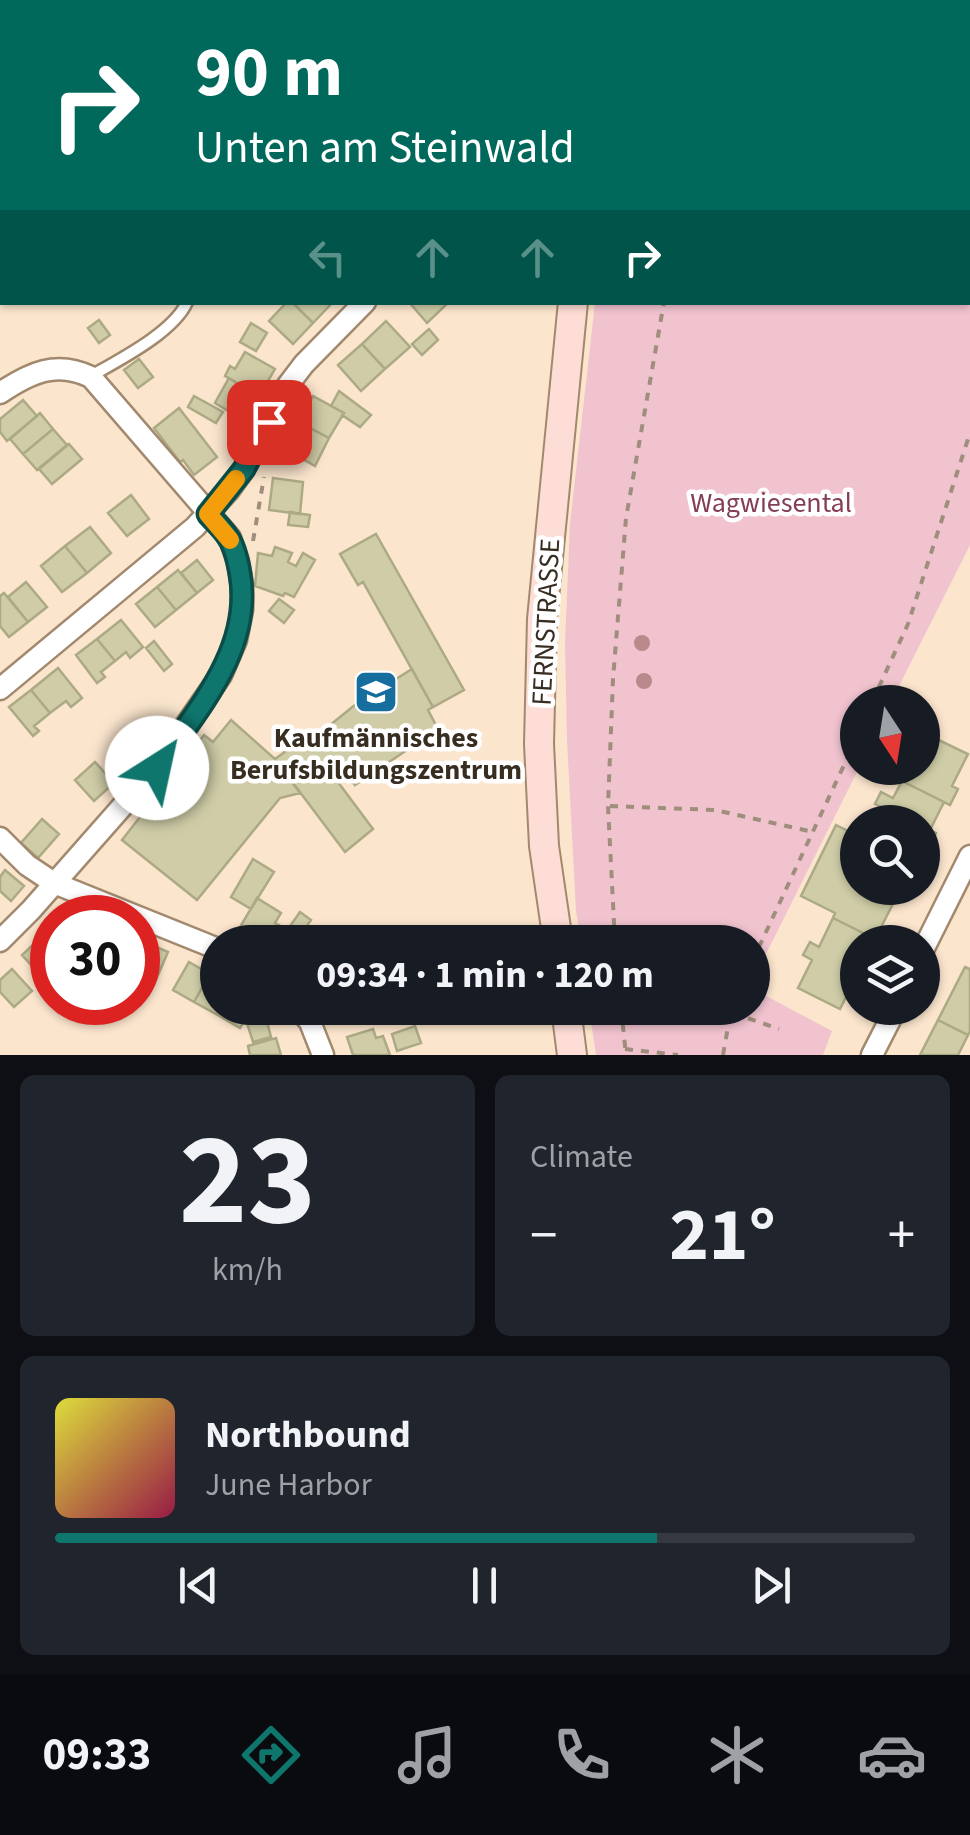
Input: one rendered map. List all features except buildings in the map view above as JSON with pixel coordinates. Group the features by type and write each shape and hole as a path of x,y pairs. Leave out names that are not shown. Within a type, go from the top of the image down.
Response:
{"main road":[{"name":"FERNSTRASSE","path":"556,925 543,829 539,744 541,636 573,305"},
{"path":"568,1025 572,1055"}],"street":[{"path":"0,689 195,528 244,469 288,385 362,305"},
{"path":"0,393 32,374 56,368 91,377 230,538 242,585 236,640 221,675 157,768 0,941"},
{"path":"0,838 54,883 200,943"},
{"path":"936,925 970,856"},
{"path":"311,1025 323,1055"},
{"path":"872,1055 887,1025"}],"lane":[{"path":"91,377 147,343 183,312 186,305"}],"path":[{"path":"615,925 608,806 613,679 626,518 663,305"},
{"path":"880,685 908,624 970,433"},
{"path":"252,547 266,462"},
{"path":"769,925 840,774"},
{"path":"608,806 715,810 813,832"},
{"path":"770,1024 779,1028"},
{"path":"623,1025 626,1052 678,1055"},
{"path":"724,1055 731,1025"}],"green space":[{"name":"Wagwiesental","path":"595,305 970,305 970,545 900,685 840,685 840,785 850,785 770,946 770,925 578,925 565,643 570,524"},
{"path":"770,998 832,1031 823,1055 596,1055 592,1025 770,1025"}],"slow traffic":[{"path":"230,540 208,514 236,479"}],"place":[{"name":"Kaufmännisches Berufsbildungszentrum","path":"376,692"}],"route":[{"path":"157,768 221,675 236,640 242,610 238,562 230,538 208,514 244,469 269,422"}]}
